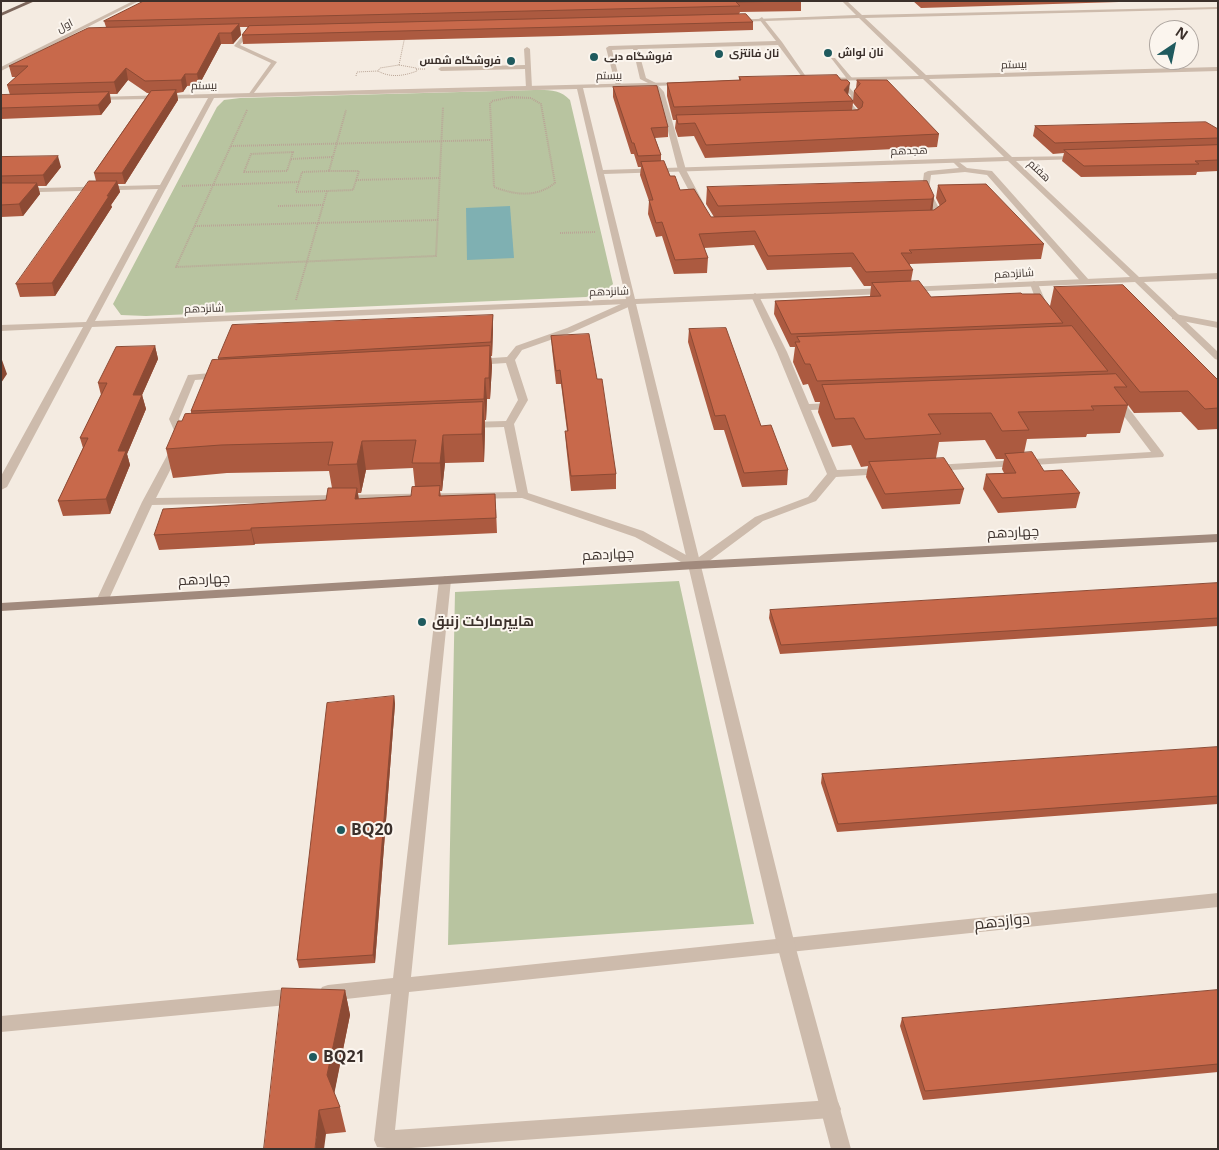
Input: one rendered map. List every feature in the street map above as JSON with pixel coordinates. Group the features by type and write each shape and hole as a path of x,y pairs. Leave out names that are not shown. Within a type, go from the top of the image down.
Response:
{"main road":[{"path":"1,15 33,1"},
{"name":"چهاردهم","path":"1,607 696,565 1218,538"}],"street":[{"name":"اول","path":"1,69 136,1"},
{"name":"هفتم","path":"844,1 1218,357"},
{"path":"723,20 1218,8"},
{"path":"762,19 807,80"},
{"path":"238,31 258,31"},
{"path":"248,31 237,46 274,62 251,95"},
{"path":"69,35 89,35"},
{"path":"618,86 610,48 780,43"},
{"path":"634,47 643,79 654,84 661,92 682,170 706,214"},
{"path":"527,49 529,88"},
{"path":"833,59 850,79"},
{"path":"441,69 528,67"},
{"name":"بیستم","path":"797,81 1218,69"},
{"path":"1205,70 1218,77"},
{"path":"840,80 854,96 848,103 857,114 856,118"},
{"name":"بیستم","path":"88,99 692,84"},
{"path":"579,86 696,565 786,945 841,1149"},
{"path":"1,487 212,96"},
{"path":"670,124 680,124"},
{"name":"هجدهم","path":"600,172 1089,156"},
{"path":"955,161 965,170"},
{"path":"922,220 932,220 938,214 927,194 925,178 928,173 965,170 989,173 1086,282"},
{"path":"1,191 163,187"},
{"path":"917,194 927,194"},
{"path":"698,200 708,200"},
{"name":"شانزدهم","path":"1,328 1218,276"},
{"path":"1034,284 1041,303 1053,318"},
{"path":"755,296 787,352 804,407 833,474"},
{"path":"510,360 518,348 570,330 632,302"},
{"path":"1175,316 1218,325"},
{"path":"462,363 510,360"},
{"path":"510,360 522,400 509,424 523,495"},
{"path":"102,601 148,502 187,437 174,419 191,377 230,374"},
{"path":"922,469 1160,455 1108,393"},
{"path":"804,407 844,406"},
{"path":"459,426 509,424"},
{"path":"696,565 760,519 812,499 833,474 892,471"},
{"path":"148,502 523,495 639,534 696,565"},
{"path":"445,580 402,986 383,1144 831,1109"},
{"name":"دوازدهم","path":"1,1024 402,986 1218,900"}],"path":[{"path":"399,65 405,37"},
{"path":"416,70 411,74 401,76 390,76 378,71 388,66 399,65 409,66 416,70 441,69"},
{"path":"251,95 252,99 176,267 436,256 444,94 438,90"},
{"path":"329,171 351,92"},
{"path":"512,96 536,99 541,104 555,183 549,189 529,194 508,192 494,187 491,140 492,101 512,96"},
{"path":"231,146 491,140"},
{"path":"293,152 291,159 287,171 244,172 251,154 293,152"},
{"path":"291,159 333,157"},
{"path":"359,170 354,190 296,192 302,172 329,171 359,170"},
{"path":"356,180 440,178"},
{"path":"163,187 299,182"},
{"path":"291,316 327,191"},
{"path":"278,206 323,205"},
{"path":"195,226 438,220"},
{"path":"560,233 614,231"}],"green space":[{"path":"534,90 558,92 570,100 613,284 604,293 586,297 146,316 121,315 113,304 217,107 224,100"},
{"path":"679,581 754,924 448,945 455,592"}],"water":[{"path":"510,206 514,258 467,260 466,208"}],"building":[{"path":"144,1 793,1 736,2 740,6 104,21"},
{"path":"746,14 753,22 242,35 249,26"},
{"path":"239,24 231,33 219,33 197,74 185,74 181,80 145,81 126,68 114,82 7,85 28,66 9,66 88,28"},
{"path":"837,75 841,80 847,80 850,83 844,90 853,101 674,107 667,83 741,80 739,77"},
{"path":"857,80 887,80 939,134 706,145 695,123 678,124 676,115 858,110 862,107 863,102 854,91 860,84"},
{"path":"657,86 668,127 651,128 661,155 638,156 613,87"},
{"path":"176,90 122,173 94,173 151,91"},
{"path":"109,92 98,105 1,108 1,95"},
{"path":"1206,122 1218,129 1218,138 1055,143 1035,126"},
{"path":"1218,145 1218,160 1195,161 1199,164 1084,166 1064,150"},
{"path":"58,156 43,175 1,176 1,157"},
{"path":"664,161 670,176 675,176 680,190 694,189 711,217 934,210 946,201 938,185 986,184 1044,244 909,250 912,253 901,253 913,270 866,272 853,253 768,256 755,231 699,234 708,258 675,260 662,222 656,223 649,200 653,200 641,162"},
{"path":"89,181 117,181 52,283 16,284"},
{"path":"927,181 934,196 932,199 718,206 707,187"},
{"path":"1,183 37,183 19,204 1,205"},
{"path":"919,281 931,297 1021,293 1040,294 1063,323 791,334 775,301 881,296 872,283"},
{"path":"1123,285 1218,380 1218,408 1205,409 1188,391 1140,392 1054,287"},
{"path":"493,315 491,342 218,358 232,325"},
{"path":"1072,326 1108,371 817,381 810,364 805,364 795,342 800,342 797,337"},
{"path":"726,328 761,426 771,425 788,470 744,473 725,415 715,416 689,329"},
{"path":"589,334 597,379 602,379 616,474 571,476 565,431 568,431 560,370 556,371 551,336"},
{"path":"155,346 133,395 142,395 118,451 126,451 106,499 58,501 88,438 80,438 107,383 98,383 116,347"},
{"path":"490,346 489,378 485,378 484,399 191,411 212,360"},
{"path":"1116,374 1127,387 1114,387 1128,405 1091,406 1094,410 1018,412 1029,430 1002,431 991,413 928,414 941,434 865,439 854,418 835,419 822,385"},
{"path":"483,402 482,434 443,435 440,463 412,463 416,440 362,441 357,464 328,465 333,442 221,445 166,449 178,421 182,421 185,414"},
{"path":"1032,452 1044,471 1062,470 1080,493 1002,498 986,474 1016,473 1005,454"},
{"path":"944,458 964,489 885,494 869,462"},
{"path":"440,486 439,496 495,494 496,518 251,528 251,530 154,535 163,509 326,500 328,488 357,488 355,499 411,496 412,487"},
{"path":"1218,583 1218,618 781,645 770,610"},
{"name":"BQ20","path":"394,696 373,955 297,960 327,703"},
{"path":"1218,747 1218,796 838,824 822,774"},
{"name":"BQ21","path":"282,988 345,990 327,1075 340,1107 319,1110 315,1149 264,1149"},
{"path":"1218,990 1218,1064 925,1091 902,1018"}],"place":[{"name":"نان لواش","path":"828,53"},
{"name":"نان فانتزی","path":"719,54"},
{"name":"فروشگاه دبی","path":"594,57"},
{"name":"فروشگاه شمس","path":"511,61"},
{"name":"هایپرمارکت زنبق","path":"422,622"},
{"name":"BQ20","path":"341,830"},
{"name":"BQ21","path":"313,1057"}]}
